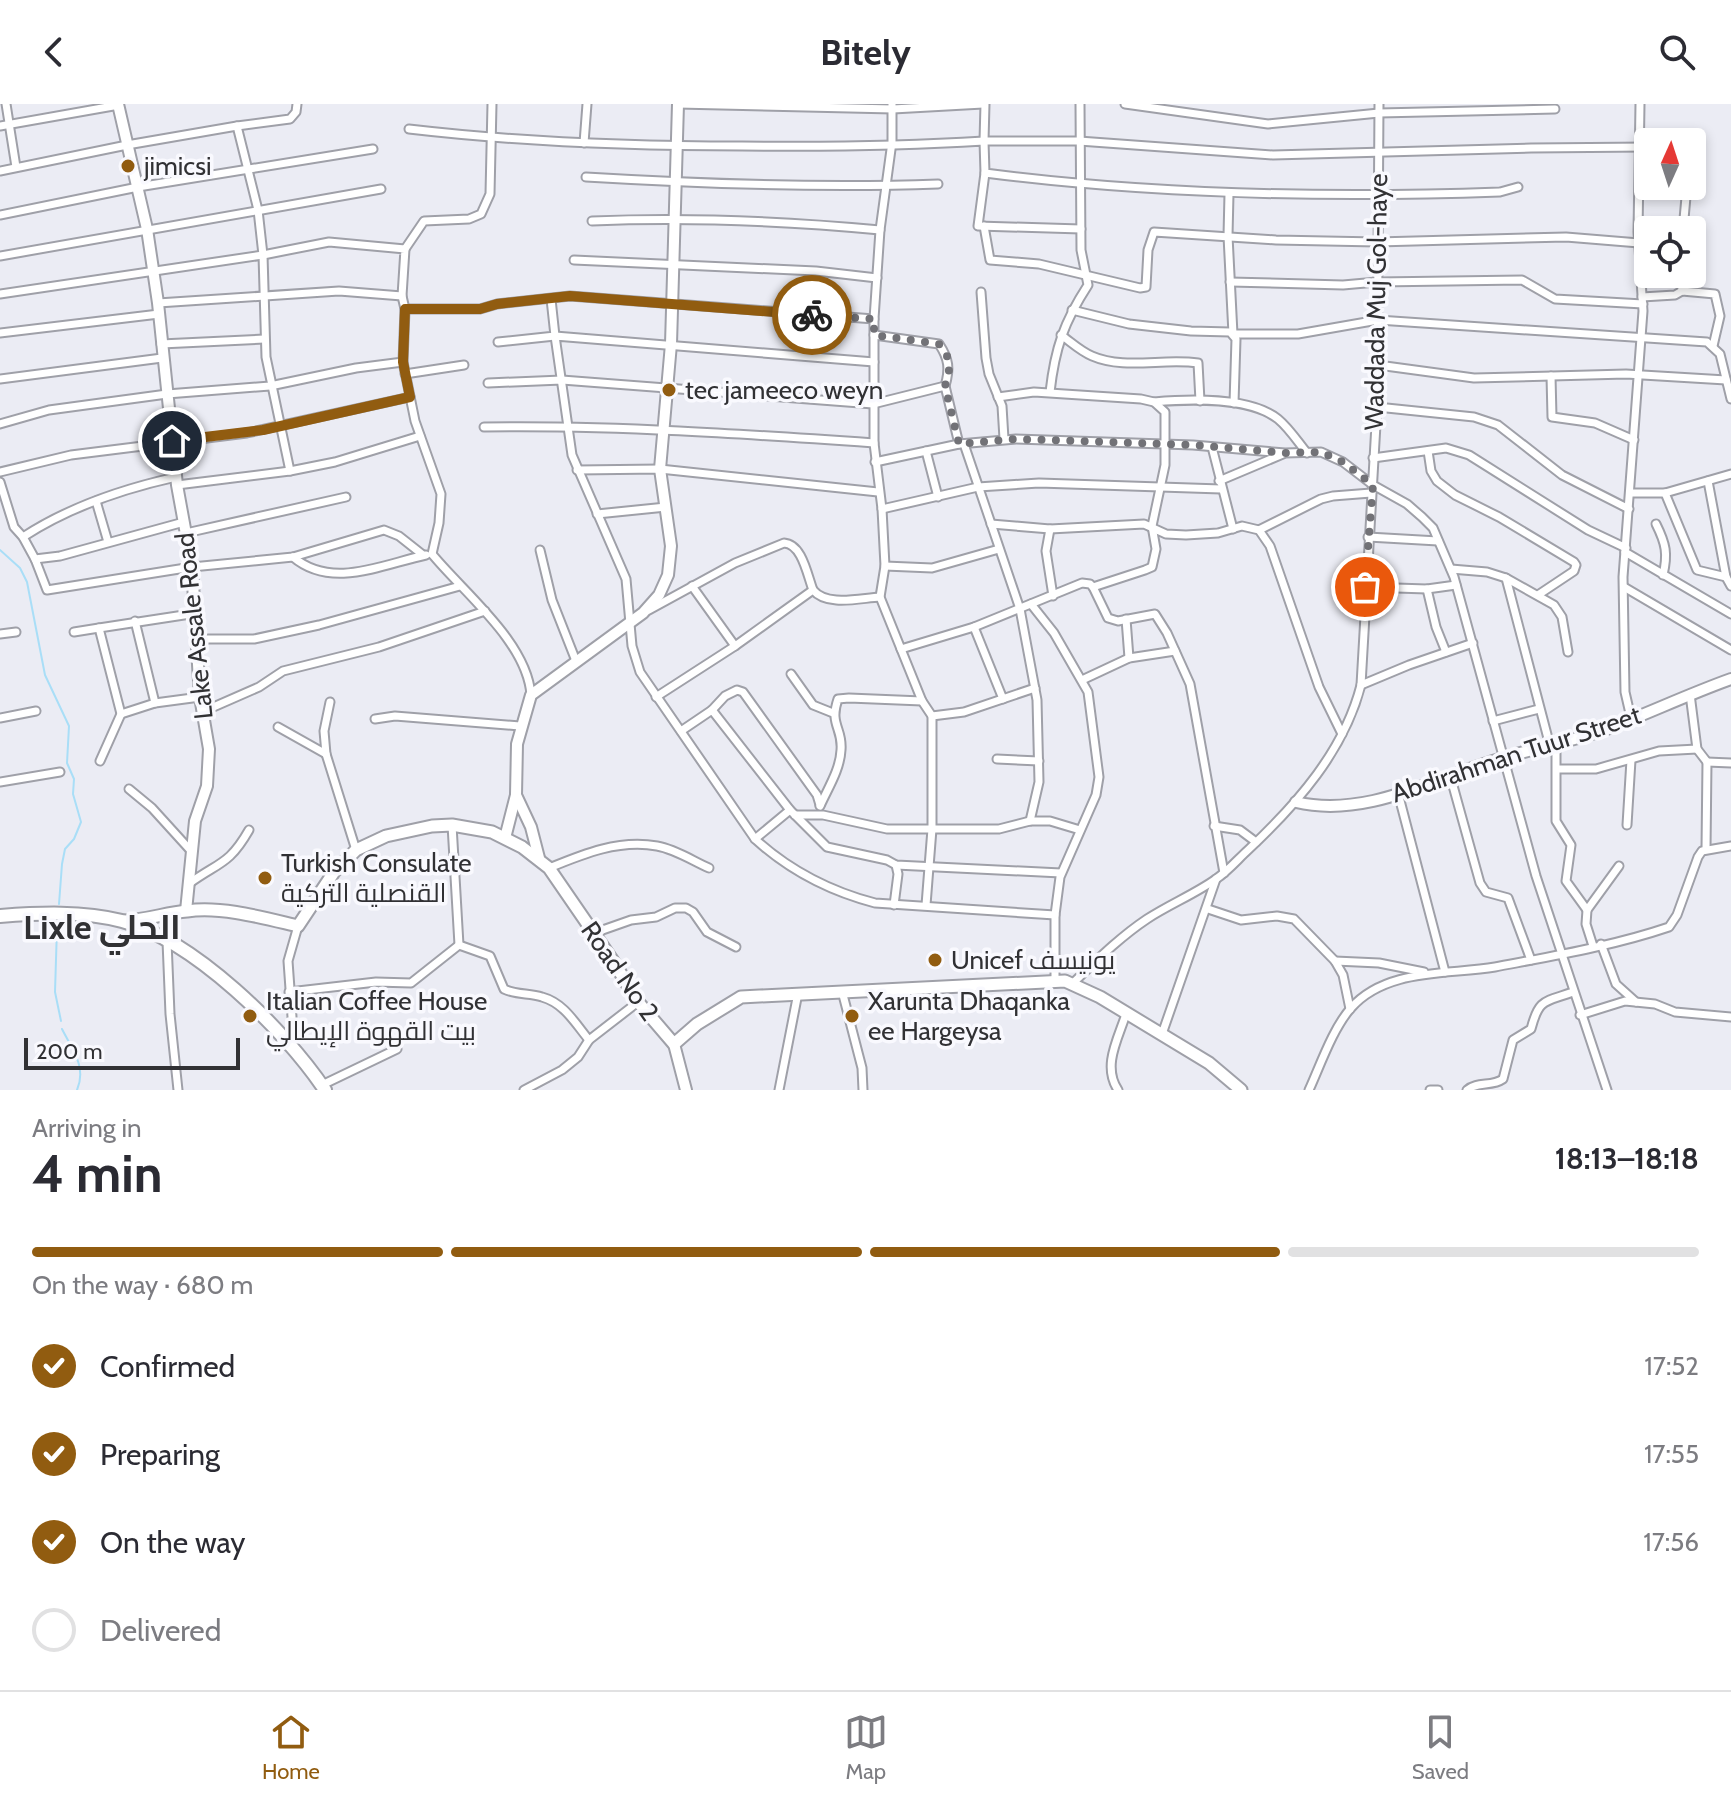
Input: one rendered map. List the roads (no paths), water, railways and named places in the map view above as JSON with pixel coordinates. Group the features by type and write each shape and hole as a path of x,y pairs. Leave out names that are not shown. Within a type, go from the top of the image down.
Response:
{"highway":[{"path":"0,916 72,915 121,921 167,939 210,970 275,1028 323,1088"},
{"path":"167,939 170,916"}],"main road":[{"name":"Road No 2","path":"298,926 334,872 356,850 386,836 452,825 492,832 539,858 594,933 638,1002 674,1044 697,1024 741,997 1073,983 1222,1071 1241,1090"},
{"path":"121,921 170,916 186,911 263,918 298,926"}],"street":[{"path":"6,104 16,167"},
{"path":"0,126 118,104"},
{"name":"Lake Assale Road","path":"118,104 147,229 153,271 176,481 192,567 200,697 209,749 207,786 195,821 186,911"},
{"path":"0,171 127,145 290,119 296,112 297,104"},
{"path":"428,554 439,523 441,494 420,436 403,362 405,249 424,221 469,219 481,214 490,194 492,104"},
{"path":"584,143 587,104"},
{"path":"643,613 659,595 668,575 671,546 660,469 671,344 678,104 984,104 985,173 978,226 1081,229"},
{"path":"1050,392 1054,357 1061,335 1088,285 1084,273 1081,229 1080,104"},
{"path":"1125,104 1268,124 1379,113 1555,109"},
{"name":"Waddada Muj Gol-haye","path":"1073,983 1120,938 1216,879 1256,842 1296,802 1326,761 1355,707 1361,685 1377,407 1379,104"},
{"path":"1640,104 1642,128"},
{"path":"892,106 891,147 880,230 874,319 874,443 885,566 880,597 922,701 932,716 932,829 926,905"},
{"path":"237,126 258,210 263,255 264,339 270,386 290,471"},
{"path":"409,129 492,139 675,147 891,147 984,141 1079,141 1273,155 1634,146"},
{"path":"0,215 138,187 373,149"},
{"path":"985,173 1081,185 1229,194 1377,196 1500,192 1518,187"},
{"path":"586,177 674,183 938,184"},
{"path":"0,256 381,189"},
{"path":"1229,194 1230,282 1233,334 1236,339 1234,403"},
{"path":"592,221 673,217 780,221 880,230"},
{"path":"984,226 990,260 1039,264 1140,288 1146,287 1148,250 1154,232 1276,240 1377,242 1566,237 1634,243"},
{"path":"0,294 263,255 329,242 405,249"},
{"path":"574,260 816,271 877,278"},
{"path":"1230,282 1343,285 1522,280 1555,299 1642,301 1682,291 1715,294 1720,316 1713,346"},
{"path":"1631,718 1625,692 1624,587 1633,432 1640,375 1641,288"},
{"path":"0,333 263,296 339,291 402,296"},
{"path":"981,292 986,358 1002,406 1004,439"},
{"path":"405,309 480,309 497,304 570,296 874,319"},
{"path":"551,299 572,455 626,579 632,646 640,672 755,839 777,859 814,881 852,897 894,905 1055,915"},
{"path":"1072,310 1129,324 1191,331 1227,331 1233,334 1298,334 1378,320 1707,342 1720,354 1731,399"},
{"path":"874,335 939,344 947,356 949,370 945,386 961,444 1020,609 1035,688 1039,782 1030,821"},
{"path":"1061,335 1082,352 1113,362 1198,363 1200,401"},
{"path":"498,342 555,336 874,362"},
{"path":"161,344 264,339"},
{"path":"0,379 162,358"},
{"path":"0,424 49,410 167,394 270,386 356,368 403,362"},
{"path":"405,374 464,365"},
{"path":"1378,365 1455,377 1640,375 1726,380"},
{"path":"1551,376 1552,417 1595,423 1634,440"},
{"path":"488,383 562,380 873,404 945,386"},
{"path":"998,397 1050,392 1154,402 1234,403 1278,419 1307,453"},
{"path":"0,472 71,455 280,427 410,397"},
{"path":"1093,587 1152,567 1156,549 1152,526 1161,486 1165,444 1165,412 1154,402"},
{"path":"1377,407 1474,417 1498,425 1562,475 1629,509"},
{"path":"484,427 663,429 874,443"},
{"path":"23,537 47,521 128,488 290,471 335,462 420,436"},
{"path":"875,462 961,444 1004,439 1165,444 1307,453 1332,455 1372,489 1407,504 1433,528 1451,569 1561,954 1607,1090"},
{"path":"1212,447 1233,529"},
{"path":"1373,458 1452,448 1469,455 1731,614"},
{"path":"926,451 938,497"},
{"path":"1428,451 1431,471 1437,481 1455,495 1499,517 1574,562 1574,571 1538,595"},
{"path":"882,509 978,487 1039,483 1220,485 1285,453"},
{"path":"577,470 660,469 878,492"},
{"path":"1630,493 1665,493 1731,474"},
{"path":"1708,481 1726,577 1731,586"},
{"path":"0,482 9,517 35,559 47,590 192,567 293,557 384,530 399,536 428,554 485,611 517,655 531,695"},
{"path":"1259,530 1321,499 1372,489"},
{"path":"1665,493 1697,570 1726,577"},
{"path":"35,559 346,497"},
{"path":"96,501 108,542"},
{"path":"597,514 666,507"},
{"path":"991,524 1050,529 1144,524 1166,534 1186,535 1218,533 1247,526 1259,530 1270,546 1319,687 1342,734"},
{"path":"1656,524 1668,554 1663,575"},
{"path":"1050,529 1046,551 1053,596"},
{"path":"1368,537 1438,541"},
{"path":"505,838 516,795 520,726 531,695 643,613 735,563 784,543 791,543 797,548 813,590 819,597 880,597"},
{"path":"885,566 932,568 999,549"},
{"path":"540,550 552,600 576,661"},
{"path":"293,557 317,571 334,574 353,573 428,554"},
{"path":"1451,569 1487,572 1538,595 1560,611 1568,652"},
{"path":"1506,578 1539,709 1553,746 1557,769 1556,821 1571,845 1566,881 1587,910"},
{"path":"901,649 974,627 1082,583 1093,587 1108,618 1118,621 1155,614 1190,684 1224,873"},
{"path":"1365,587 1427,589 1456,585"},
{"path":"197,639 254,639 460,586"},
{"path":"692,586 735,646"},
{"path":"1624,587 1731,650"},
{"path":"1427,589 1446,652"},
{"path":"656,697 813,590"},
{"path":"1031,604 1054,633 1088,692 1099,777 1096,795 1061,873 1055,915 1055,982"},
{"path":"202,712 259,687 283,671 379,647 485,611"},
{"path":"74,632 197,613"},
{"path":"1126,619 1129,658"},
{"path":"135,621 155,703"},
{"path":"974,627 1003,699"},
{"path":"99,628 121,714 100,761"},
{"path":"0,634 16,632"},
{"path":"1361,685 1473,643"},
{"path":"1082,680 1129,658 1175,651"},
{"path":"791,674 813,705 833,713"},
{"name":"Abdirahman Tuur Street","path":"1296,802 1334,807 1360,804 1503,758 1553,746 1731,679"},
{"path":"932,716 964,712 1035,688"},
{"path":"681,731 712,710 725,696 737,690 743,692 817,795 821,810"},
{"path":"1690,694 1697,749 1707,762 1706,849"},
{"path":"121,714 155,703 200,697"},
{"path":"821,810 839,764 842,747 833,713 838,699 922,701"},
{"path":"330,702 324,731 326,754 356,850"},
{"path":"1493,721 1539,709"},
{"path":"712,710 793,812 827,847 887,860 896,865 1061,873"},
{"path":"0,718 36,711"},
{"path":"375,719 395,716 520,726"},
{"path":"278,727 326,754"},
{"path":"1557,769 1596,769 1659,751 1697,749"},
{"path":"997,759 1039,761"},
{"path":"1627,825 1631,760"},
{"path":"1707,762 1731,763"},
{"path":"0,782 60,772"},
{"path":"1450,775 1483,890 1508,898 1531,960"},
{"path":"129,789 152,808 194,854"},
{"path":"1398,793 1445,972"},
{"path":"516,795 531,827 539,858"},
{"path":"755,839 793,812 821,810 887,829 999,829 1018,827 1030,821 1050,821 1080,830"},
{"path":"452,825 459,945"},
{"path":"1214,826 1240,830 1256,842"},
{"path":"190,883 224,863 237,851 249,830"},
{"path":"549,868 595,850 638,845 660,846 709,868"},
{"path":"1309,1090 1350,1009 1360,1000 1399,980 1429,973 1482,969 1531,960 1661,929 1673,923 1698,857 1706,849 1731,846"},
{"path":"894,905 898,874 896,865"},
{"path":"1619,866 1587,910 1586,924 1616,984 1636,1002"},
{"path":"1162,1034 1216,879"},
{"path":"594,933 631,920 656,917 675,908 686,908 693,912 707,932 736,947"},
{"path":"1208,909 1241,920 1277,916 1294,919 1335,961 1343,975 1350,1009"},
{"path":"291,1048 288,961 298,926"},
{"path":"167,939 170,1014 178,1090"},
{"path":"289,992 376,982 411,983 459,945"},
{"path":"459,945 490,956 504,989 541,996 559,1004 589,1040"},
{"path":"1335,961 1379,963 1429,973"},
{"path":"842,991 862,1068 863,1090"},
{"path":"1467,1090 1471,1086 1489,1087 1497,1083 1505,1075 1513,1040 1531,1029 1538,1006 1573,992"},
{"path":"779,1090 798,993"},
{"path":"524,1090 562,1070 578,1057 589,1040 638,1002"},
{"path":"1580,1015 1616,1003 1636,1002 1655,1004 1675,1012 1731,1017"},
{"path":"1118,1090 1109,1070 1126,1014"},
{"path":"674,1044 686,1090"},
{"path":"323,1088 397,1049"},
{"path":"1430,1090 1438,1090"}],"waterway":[{"path":"0,550 20,568 27,582 45,675 69,726 67,763 74,779 73,794 81,822 74,839 65,849 59,904"},
{"path":"57,927 55,992 61,1021"},
{"path":"62,1029 79,1066 77,1090"}],"place":[{"name":"jimicsi","path":"128,166"},
{"name":"tec jameeco weyn","path":"669,390"},
{"name":"Turkish Consulate القنصلية التركية","path":"265,878"},
{"name":"Unicef يونيسف","path":"935,960"},
{"name":"Italian Coffee House بيت القهوة الإيطالي","path":"250,1016"},
{"name":"Xarunta Dhaqanka ee Hargeysa","path":"852,1016"}],"district":[{"name":"Lixle الحلي","path":"102,927"}]}
